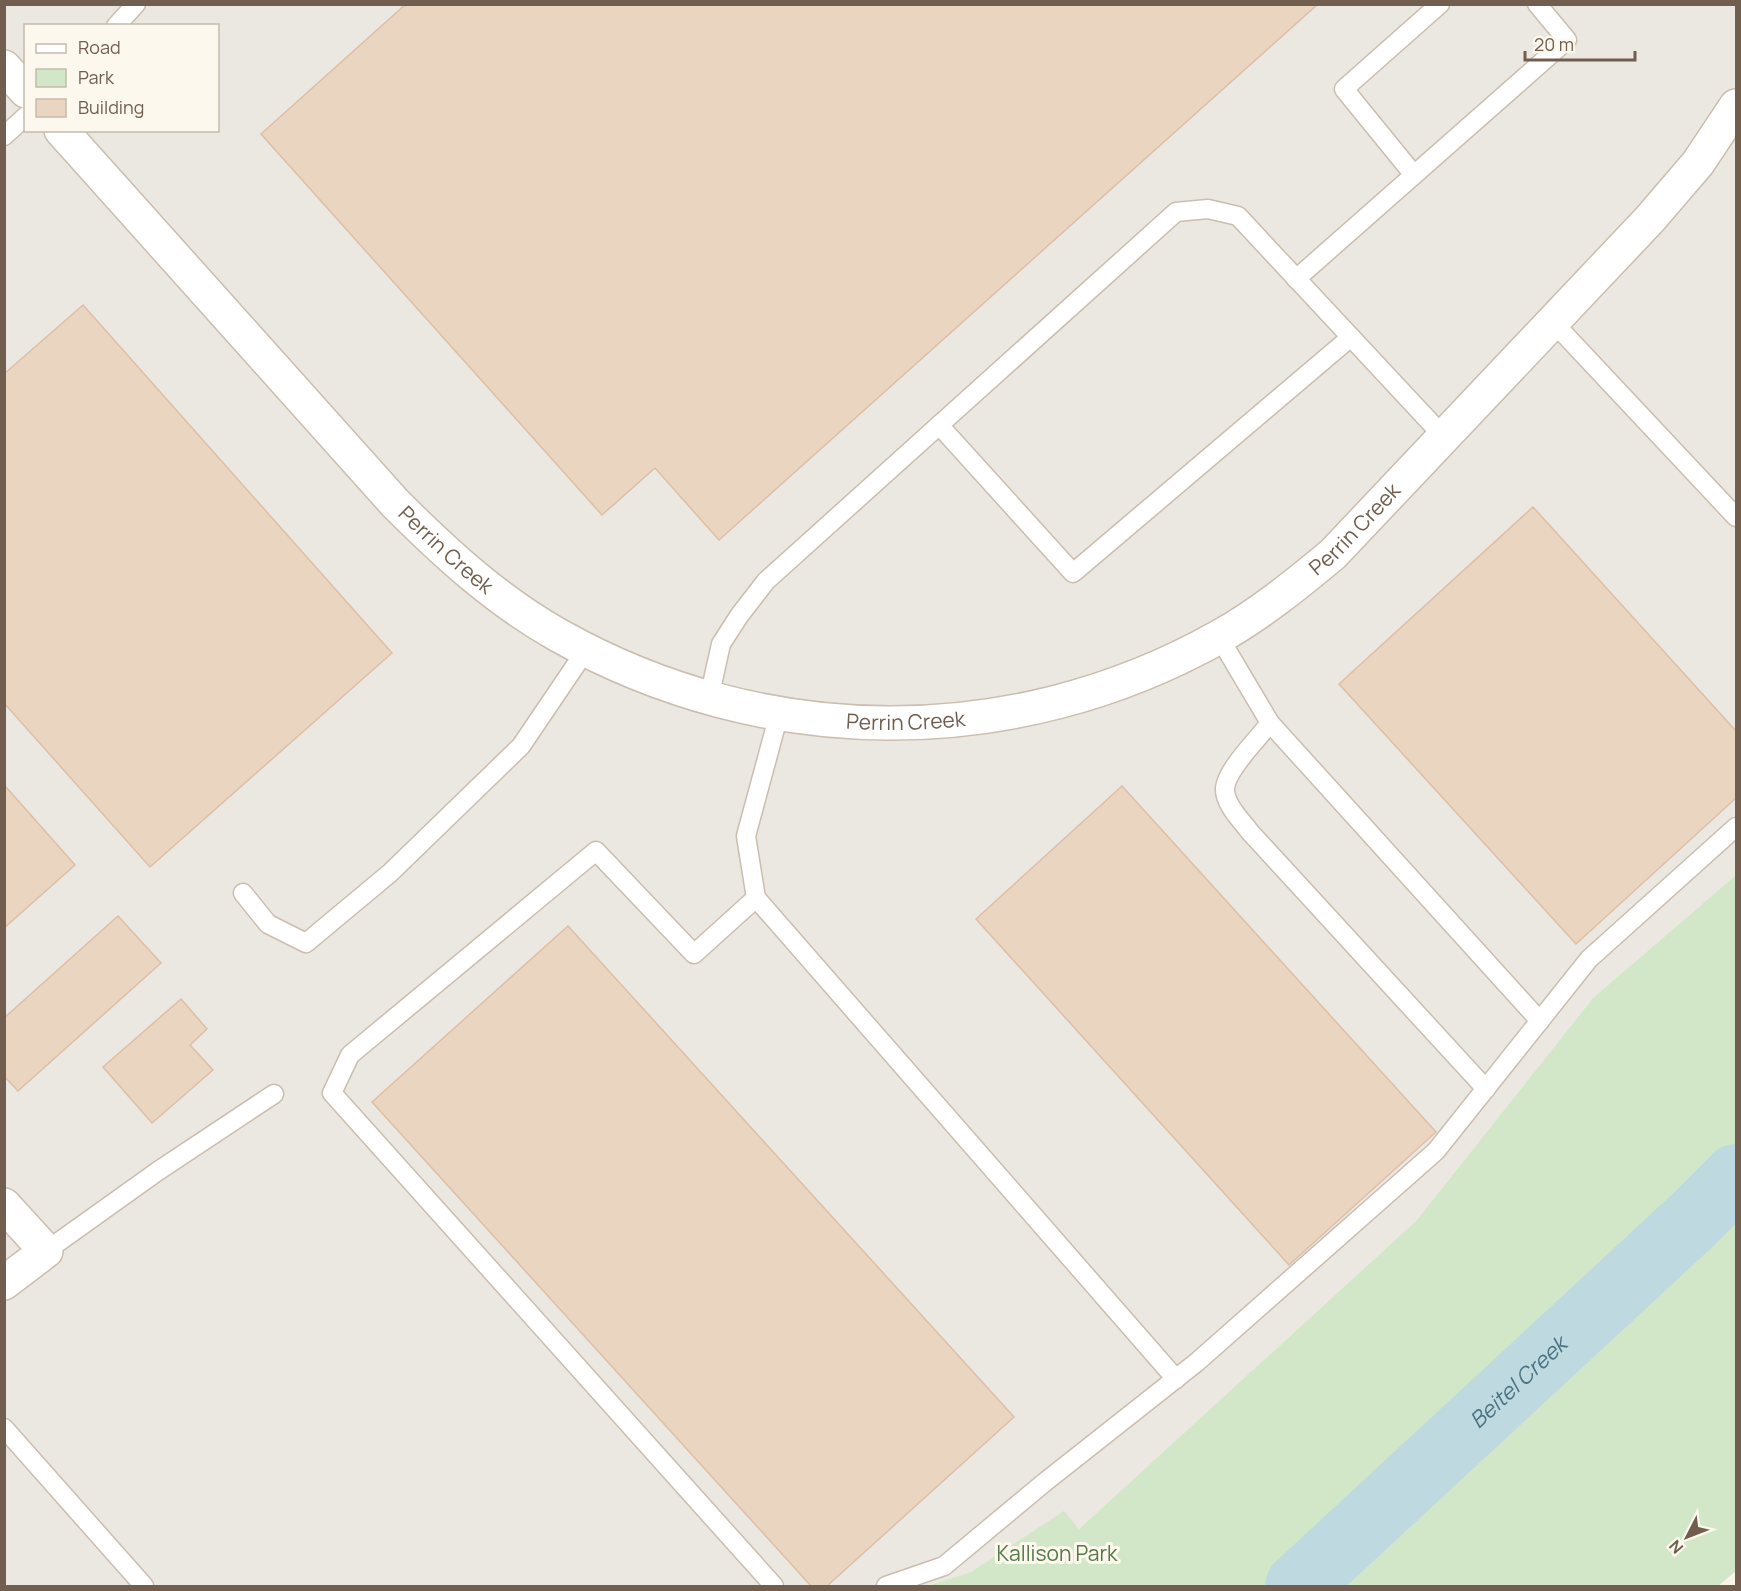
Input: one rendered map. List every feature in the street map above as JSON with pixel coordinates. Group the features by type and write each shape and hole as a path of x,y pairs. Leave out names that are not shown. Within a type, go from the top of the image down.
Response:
{"street":[{"path":"4,67 24,89"},
{"name":"Perrin Creek","path":"63,132 395,503 445,553 499,596 556,634 586,650 618,666 683,692 779,714 819,720 888,724 958,721 1027,710 1104,688 1159,668 1219,637 1279,598 1333,554 1553,322 1671,195 1698,163 1737,106"},
{"path":"4,1205 46,1251 4,1283"}],"lane":[{"path":"118,24 136,4"},
{"path":"1414,175 1344,88 1440,4"},
{"path":"1296,279 1567,40 1537,4"},
{"path":"4,136 24,118"},
{"path":"709,698 722,644 739,615 766,581 1176,212 1208,208 1238,216 1444,437"},
{"path":"1553,322 1737,517"},
{"path":"939,425 1073,573 1351,337"},
{"path":"1219,637 1270,723 1540,1021"},
{"path":"243,893 268,924 306,943 390,873 521,746 586,650"},
{"path":"779,714 746,836 756,898 1176,1379"},
{"path":"1270,723 1232,772 1225,789 1230,805 1251,832 1485,1089"},
{"path":"886,1587 944,1566 1045,1482 1176,1379 1436,1151 1589,958 1737,827"},
{"path":"756,898 694,954 596,851 351,1055 332,1093 774,1587"},
{"path":"46,1251 158,1171 274,1094"},
{"path":"4,1428 144,1587"}],"shaded area":[{"path":"5,5 1736,5 1736,875 1593,998 1416,1221 1079,1529 1064,1512 971,1572 928,1586 5,1586"}],"green space":[{"name":"Kallison Park","path":"1736,875 1736,1571 1718,1586 928,1586 971,1572 1064,1511 1079,1529 1416,1221 1593,998"}],"building":[{"path":"406,4 1318,4 719,540 655,468 602,515 261,134"},
{"path":"83,305 392,653 150,867 4,703 4,374"},
{"path":"1533,507 1736,731 1736,798 1576,944 1339,684"},
{"path":"1122,786 1436,1132 1289,1265 976,919"},
{"path":"6,787 75,865 4,928 4,788"},
{"path":"118,916 161,963 18,1091 4,1076 4,1018"},
{"path":"568,926 1014,1417 827,1586 811,1586 372,1102"},
{"path":"181,999 207,1029 190,1045 213,1070 152,1123 103,1067"}],"waterway":[{"name":"Beitel Creek","path":"1298,1586 1693,1220 1736,1177"}]}
